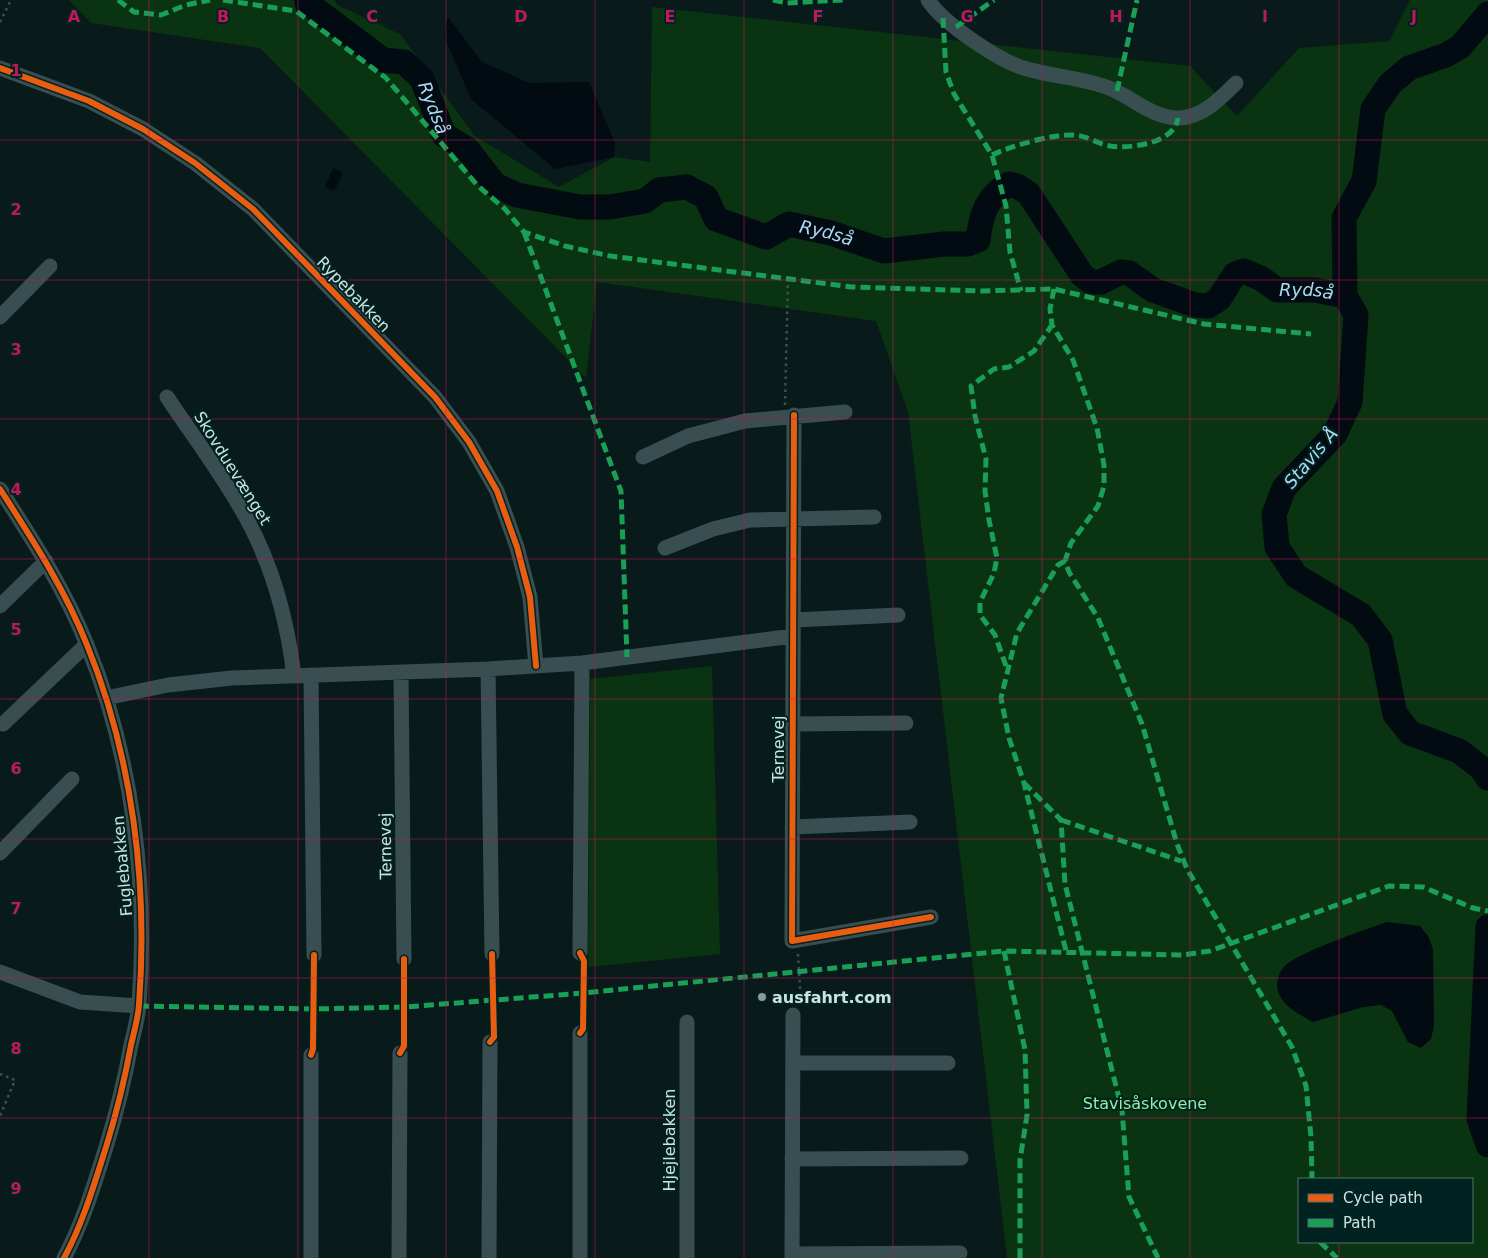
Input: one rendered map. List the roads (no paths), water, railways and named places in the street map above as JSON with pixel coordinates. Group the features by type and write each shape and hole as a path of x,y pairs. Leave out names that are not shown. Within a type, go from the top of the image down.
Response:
{"street":[{"path":"928,0 943,18 991,52 1026,69 1094,82 1117,91 1144,108 1178,118 1206,110 1236,83"},
{"name":"Rypebakken","path":"0,68 89,101 143,129 195,163 253,209 435,397 469,442 497,491 517,547 530,597 536,666"},
{"path":"0,316 50,266"},
{"name":"Skovduevænget","path":"166,397 241,508 263,553 278,594 289,638 294,676"},
{"path":"643,457 688,436 745,421 794,415 845,412"},
{"name":"Ternevej","path":"794,415 794,620 791,724 792,941 931,917"},
{"name":"Fuglebakken","path":"0,488 46,561 87,644 106,698 126,776 136,840 141,915 139,1006 121,1095 97,1178 70,1256"},
{"path":"665,548 713,529 750,520 794,517 874,517"},
{"path":"0,606 46,561"},
{"path":"794,620 898,615"},
{"path":"106,698 168,685 214,680 488,669 582,663 793,636"},
{"path":"3,724 87,644"},
{"path":"580,953 582,663"},
{"path":"488,669 492,954"},
{"name":"Ternevej","path":"401,673 404,959"},
{"path":"311,675 314,955"},
{"name":"Ternevej","path":"791,724 906,723"},
{"path":"0,853 72,778"},
{"path":"792,827 910,822"},
{"path":"0,972 80,1002 139,1006"},
{"path":"793,1015 792,1256 960,1253"},
{"name":"Hjejlebakken","path":"687,1022 687,1258"},
{"path":"580,1033 580,1258"},
{"path":"490,1042 490,1258"},
{"path":"399,1258 400,1053"},
{"path":"311,1055 311,1258"},
{"path":"793,1063 948,1063"},
{"path":"792,1159 961,1158"}],"waterway":[{"name":"Rydså","path":"307,0 307,3 383,60 404,62 422,79 444,135 467,149 495,185 517,195 580,207 610,207 645,201 659,190 687,187 706,197 716,219 766,237 789,224 831,233 884,251 944,244 968,244 978,240 986,208 995,195 1009,184 1019,187 1029,194 1082,275 1091,282 1101,282 1121,272 1129,273 1153,290 1195,305 1208,306 1219,299 1235,274 1244,271 1262,279 1277,290 1315,290 1345,296"},
{"name":"Stavis Å","path":"1488,14 1460,47 1446,55 1409,68 1390,84 1373,109 1364,181 1344,218 1345,296 1356,315 1350,402 1335,434 1284,488 1274,514 1277,547 1296,576 1361,615 1380,640 1395,714 1410,733 1459,751 1481,768 1488,778"},
{"name":"Stavis Å","path":"1488,927 1479,1119 1488,1145"}],"place":[{"name":"ausfahrt.com","path":"762,997"}],"park label":[{"name":"Stavisåskovene","path":"1145,1103"}]}
